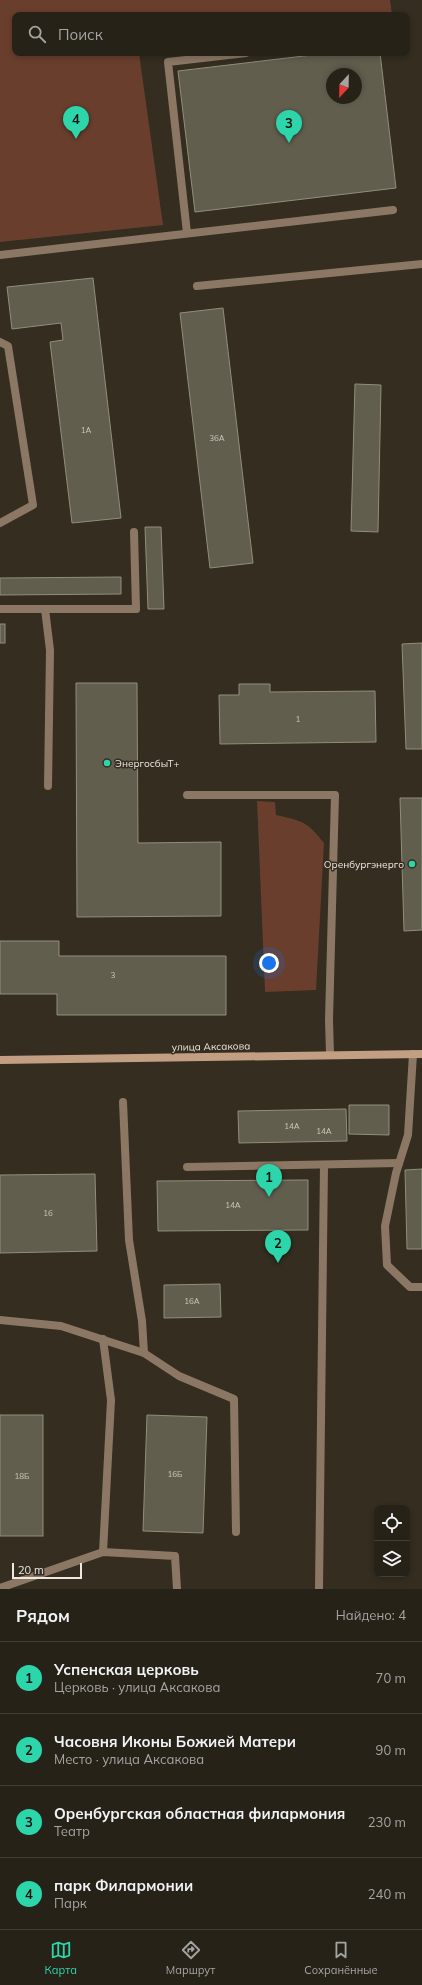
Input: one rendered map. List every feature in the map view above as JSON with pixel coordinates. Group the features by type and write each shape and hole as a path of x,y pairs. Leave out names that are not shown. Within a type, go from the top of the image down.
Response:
{"main road":[{"name":"улица Аксакова","path":"0,1060 330,1054 422,1054"}],"street":[{"path":"187,233 168,62 220,56"},
{"path":"0,255 393,210"},
{"path":"197,286 422,264"},
{"path":"0,342 8,346 32,504 0,523"},
{"path":"0,609 136,609 134,532"},
{"path":"45,609 50,650 48,786"},
{"path":"187,795 336,794 329,1020 330,1054"},
{"path":"413,1054 408,1135 399,1163 385,1226 387,1265 410,1287 422,1287"},
{"path":"123,1102 128,1240 142,1321 144,1353"},
{"path":"187,1167 399,1163"},
{"path":"319,1589 324,1165"},
{"path":"0,1320 61,1326 103,1339 144,1353 179,1376 234,1399 236,1532"},
{"path":"103,1339 111,1400 103,1552"},
{"path":"0,1588 103,1552 175,1556 177,1589"}],"shaded area":[{"path":"0,0 390,0 392,12 12,12 12,56 139,56 163,225 0,242"},
{"path":"257,801 275,802 276,815 303,823 313,830 324,843 316,990 265,992"}],"building":[{"path":"304,56 380,56 396,188 195,212 178,71"},
{"path":"93,278 121,518 72,523 50,342 63,340 61,323 12,329 7,287"},
{"path":"223,308 253,563 210,568 180,313"},
{"path":"355,384 381,385 378,532 351,531"},
{"path":"145,527 161,527 164,609 148,609"},
{"path":"121,577 121,594 0,595 0,578"},
{"path":"0,624 5,624 5,643 0,643"},
{"path":"422,643 422,749 406,749 402,644"},
{"name":"ЭнергосбыТ+","path":"76,683 137,683 138,843 221,842 221,916 77,917"},
{"path":"239,684 270,684 270,692 375,691 376,742 220,744 219,695 239,695"},
{"name":"Оренбургэнерго","path":"400,798 422,798 422,930 404,931"},
{"path":"0,941 59,941 59,956 226,956 226,1015 57,1015 57,994 0,994"},
{"path":"349,1105 389,1105 389,1135 349,1134"},
{"path":"346,1109 347,1141 239,1143 238,1111"},
{"path":"422,1169 422,1249 407,1249 405,1170"},
{"path":"95,1174 97,1251 0,1253 0,1175"},
{"path":"308,1180 308,1230 158,1231 157,1181"},
{"path":"220,1284 221,1317 164,1318 164,1285"},
{"path":"0,1415 43,1415 43,1536 0,1536"},
{"path":"147,1415 207,1417 203,1533 143,1531"}],"place":[{"name":"парк Филармонии","path":"76,139"},
{"name":"Оренбургская областная филармония","path":"289,143"},
{"name":"ЭнергосбыТ+","path":"107,763"},
{"name":"Оренбургэнерго","path":"412,864"},
{"name":"Успенская церковь","path":"269,1197"},
{"name":"Часовня Иконы Божией Матери","path":"278,1263"}]}
